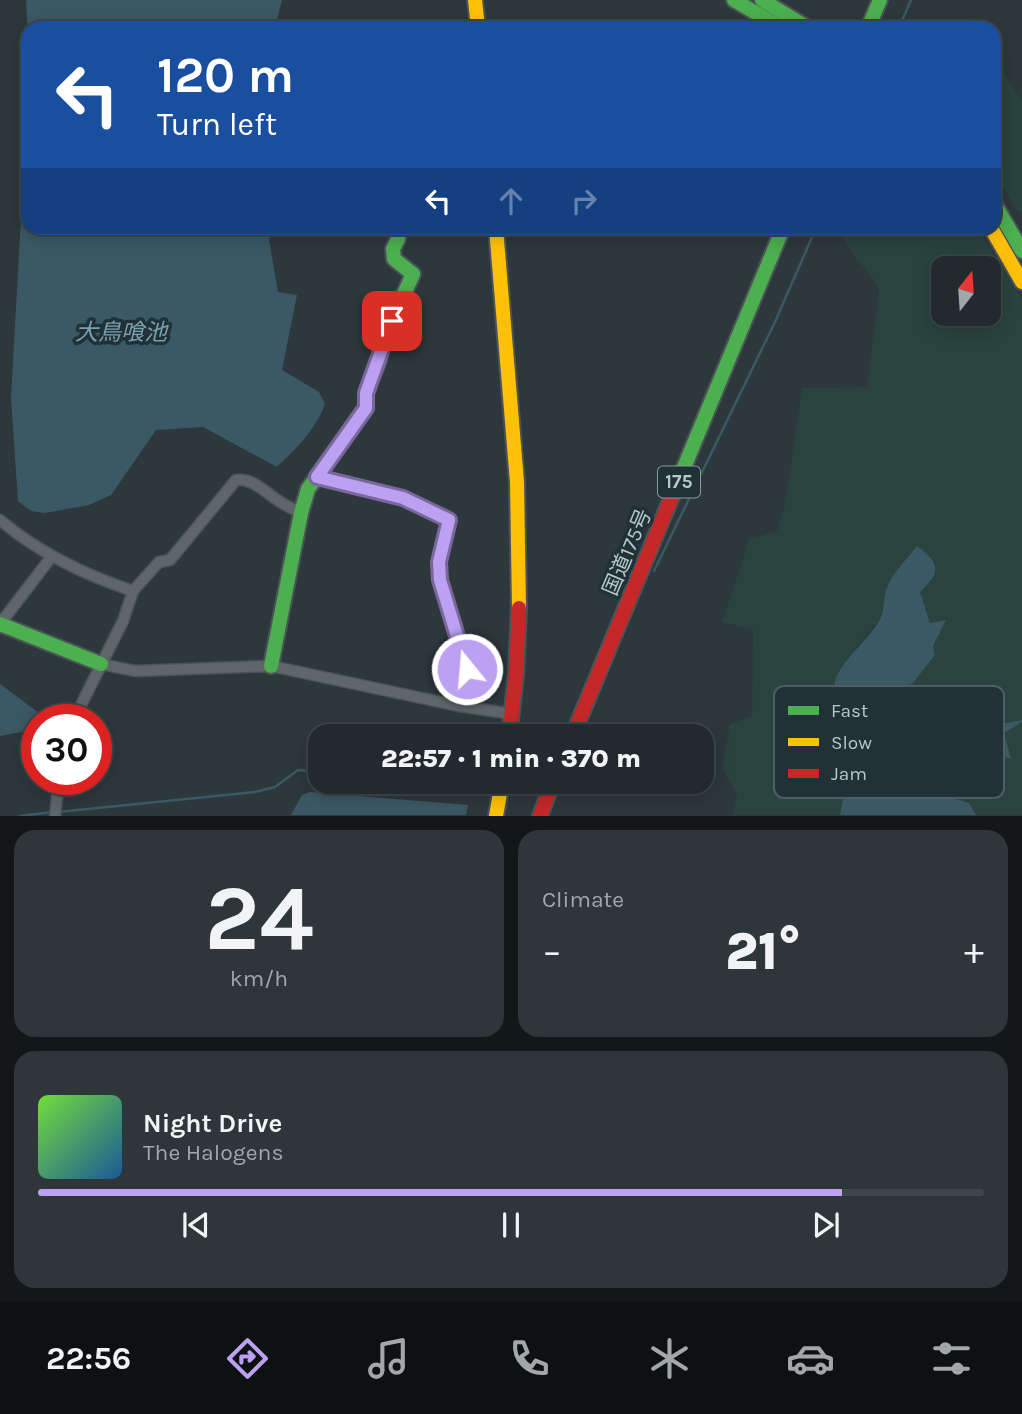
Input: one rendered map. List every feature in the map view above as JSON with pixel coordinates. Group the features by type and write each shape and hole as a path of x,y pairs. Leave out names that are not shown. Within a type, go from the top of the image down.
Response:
{"main road":[{"path":"475,0 477,21"},
{"path":"734,0 768,21"},
{"path":"762,0 796,21"},
{"path":"871,21 880,0"},
{"path":"1001,215 1022,251"},
{"path":"497,235 519,526 520,586 511,724"},
{"name":"国道175号","path":"577,724 780,235"},
{"path":"995,235 1022,282"},
{"path":"271,666 308,489 366,408 366,393 382,345 413,274 394,259 393,249 398,239"},
{"path":"0,624 101,664"},
{"path":"496,816 500,794"},
{"path":"540,816 549,794"}],"street":[{"path":"317,477 403,498 449,520 439,562 440,580 467,669 459,706"},
{"path":"81,704 123,621 133,592 159,562 170,559 236,480 241,478 259,486 276,500 301,513"},
{"path":"0,520 23,540 52,556 97,579 133,592"},
{"path":"0,624 52,556"},
{"path":"101,664 135,671 271,666 459,706 512,714"},
{"path":"55,816 57,795"}],"green space":[{"path":"1001,69 1022,101 1022,210 1018,213 1001,183"},
{"path":"840,235 982,235 995,256 931,256 931,326 1001,326 1001,266 1022,300 1022,720 1004,723 1004,686 906,686 912,684 945,621 930,623 920,592 932,581 887,586 881,617 846,661 834,686 774,686 774,798 843,798 840,815 733,815 737,794 722,767 730,724 752,716 753,630 722,622 749,539 777,531 785,504 802,388 867,387 879,288"},
{"path":"1022,722 1022,815 976,815 969,803 956,800 1004,798 1004,732"}],"water":[{"path":"26,0 282,0 277,21 27,21"},
{"name":"大鳥喰池","path":"21,220 21,235 270,235 278,292 297,295 282,370 319,392 325,404 311,430 277,467 203,427 156,430 111,495 89,505 45,513 31,511 18,501 11,398"},
{"path":"917,546 934,563 935,573 920,592 930,623 946,620 933,646 935,655 912,684 906,686 834,686 840,670 877,624 885,593 897,570"},
{"path":"0,684 27,704 21,704 21,732 0,736"},
{"path":"1022,722 1004,733 1004,723"},
{"path":"1004,733 1011,759 1004,757"},
{"path":"334,794 468,805 466,815 291,815 302,795"},
{"path":"843,798 956,798 969,803 976,815 840,815"}],"waterway":[{"path":"902,21 911,0"},
{"path":"654,571 775,322 813,235"},
{"path":"58,812 255,792 275,787 298,770 308,771"},
{"path":"20,816 52,812"}],"traffic: fast":[{"path":"734,0 769,21"},
{"path":"762,0 796,21"},
{"path":"871,21 880,0"},
{"path":"1001,215 1022,251"},
{"path":"678,482 780,235"},
{"path":"271,666 308,489 366,407 366,393 379,360 381,345 413,274 394,259 393,249 398,239"},
{"path":"0,624 101,664"}],"traffic: slow":[{"path":"475,0 477,21"},
{"path":"497,235 517,482 519,608"},
{"path":"995,235 1022,282"},
{"path":"496,816 500,794"}],"traffic: jam":[{"path":"577,724 678,482"},
{"path":"510,724 519,608"},
{"path":"540,816 548,794"}],"route":[{"path":"392,321 366,393 366,408 317,477 403,498 449,520 439,562 440,580 467,669"}]}
